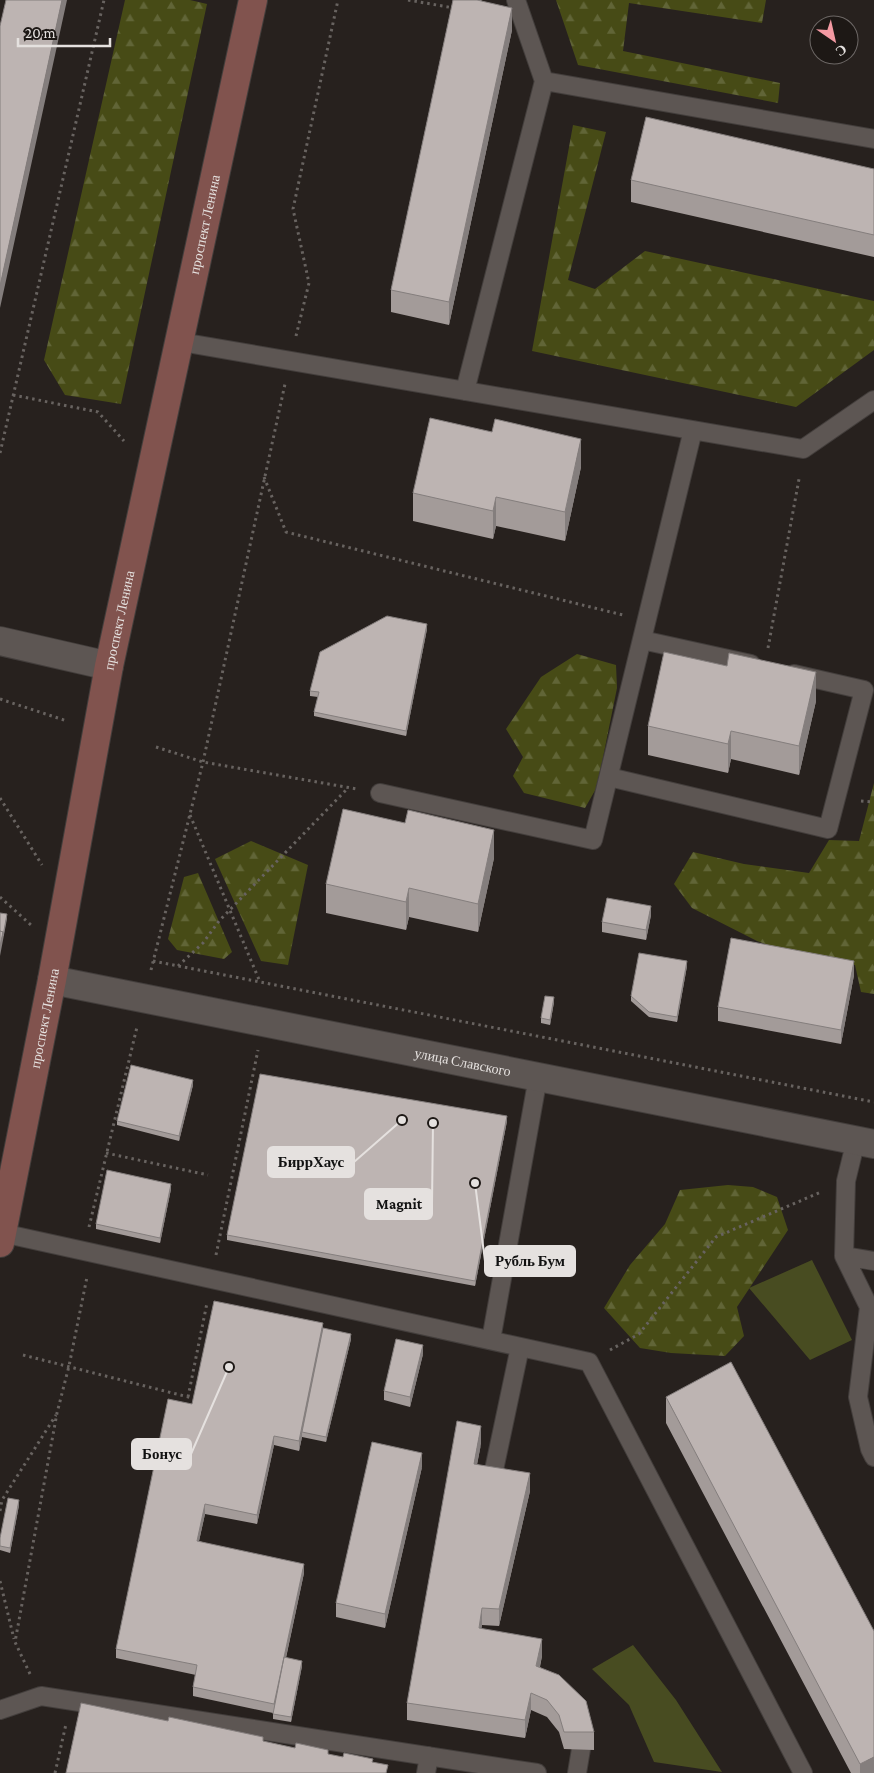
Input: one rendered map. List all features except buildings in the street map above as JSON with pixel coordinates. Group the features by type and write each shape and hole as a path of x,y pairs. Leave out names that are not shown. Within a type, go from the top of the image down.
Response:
{"main road":[{"name":"проспект Ленина","path":"1,1238 4,1199 52,980 109,666 181,342 253,0"}],"street":[{"path":"0,641 109,666"},
{"name":"улица Славского","path":"52,980 865,1142"}],"lane":[{"path":"465,391 544,81 516,0"},
{"path":"544,81 874,139"},
{"path":"181,342 803,449 874,400"},
{"path":"380,793 593,840 693,430"},
{"path":"609,778 828,829 864,690 642,640"},
{"path":"491,1340 538,1077"},
{"path":"865,1142 846,1181 844,1256 872,1312 858,1397 870,1449 874,1457"},
{"path":"1,1238 87,1253 589,1362 803,1773"},
{"path":"844,1256 874,1261"},
{"path":"491,1484 520,1347"},
{"path":"0,1710 41,1696 427,1765 537,1773"},
{"path":"577,1773 580,1749"}],"path":[{"path":"0,453 104,0"},
{"path":"14,1642 57,1414 69,1366 87,1253 106,1152 203,762 263,476 309,284 293,209 338,0"},
{"path":"408,0 456,8"},
{"path":"13,395 98,412 124,441"},
{"path":"263,476 286,532 647,621"},
{"path":"769,668 799,479"},
{"path":"0,699 67,720"},
{"path":"156,747 203,762 380,793"},
{"path":"178,966 203,943 230,910 348,788"},
{"path":"0,798 44,867"},
{"path":"190,815 260,982"},
{"path":"0,897 34,928 35,919"},
{"path":"153,961 874,1102"},
{"path":"188,1397 264,1023"},
{"path":"106,1152 208,1175"},
{"path":"589,1362 639,1334 716,1237 846,1181"},
{"path":"228,1196 236,1198"},
{"path":"23,1355 196,1399"},
{"path":"0,1511 2,1500 57,1414"},
{"path":"0,1581 14,1642 41,1696 66,1724 75,1725"},
{"path":"55,1773 66,1724"}],"green space":[{"path":"125,0 190,0 207,4 121,404 65,395 44,360"},
{"path":"556,0 766,0 762,23 629,3 623,51 780,83 778,103 578,65"},
{"path":"573,125 606,132 568,280 595,289 645,251 874,301 874,350 796,407 532,351"},
{"path":"577,654 616,665 617,688 597,787 585,808 524,793 513,776 523,757 506,729 541,677"},
{"path":"874,783 874,994 861,992 855,965 806,959 757,941 692,908 674,884 693,852 744,864 809,873 829,840 859,841"},
{"path":"251,841 308,865 288,965 261,961 215,859"},
{"path":"198,873 232,952 224,959 177,950 168,939 184,877"},
{"path":"728,1185 753,1187 777,1197 788,1230 737,1307 744,1336 725,1356 671,1353 640,1348 604,1308 630,1265 665,1224 680,1190"},
{"path":"812,1260 852,1340 810,1360 749,1288"},
{"path":"633,1645 676,1700 722,1772 654,1762 629,1705 592,1669"}],"place":[{"name":"БиррХаус","path":"402,1120"},
{"name":"Magnit","path":"433,1123"},
{"name":"Рубль Бум","path":"475,1183"},
{"name":"Бонус","path":"229,1367"}]}
